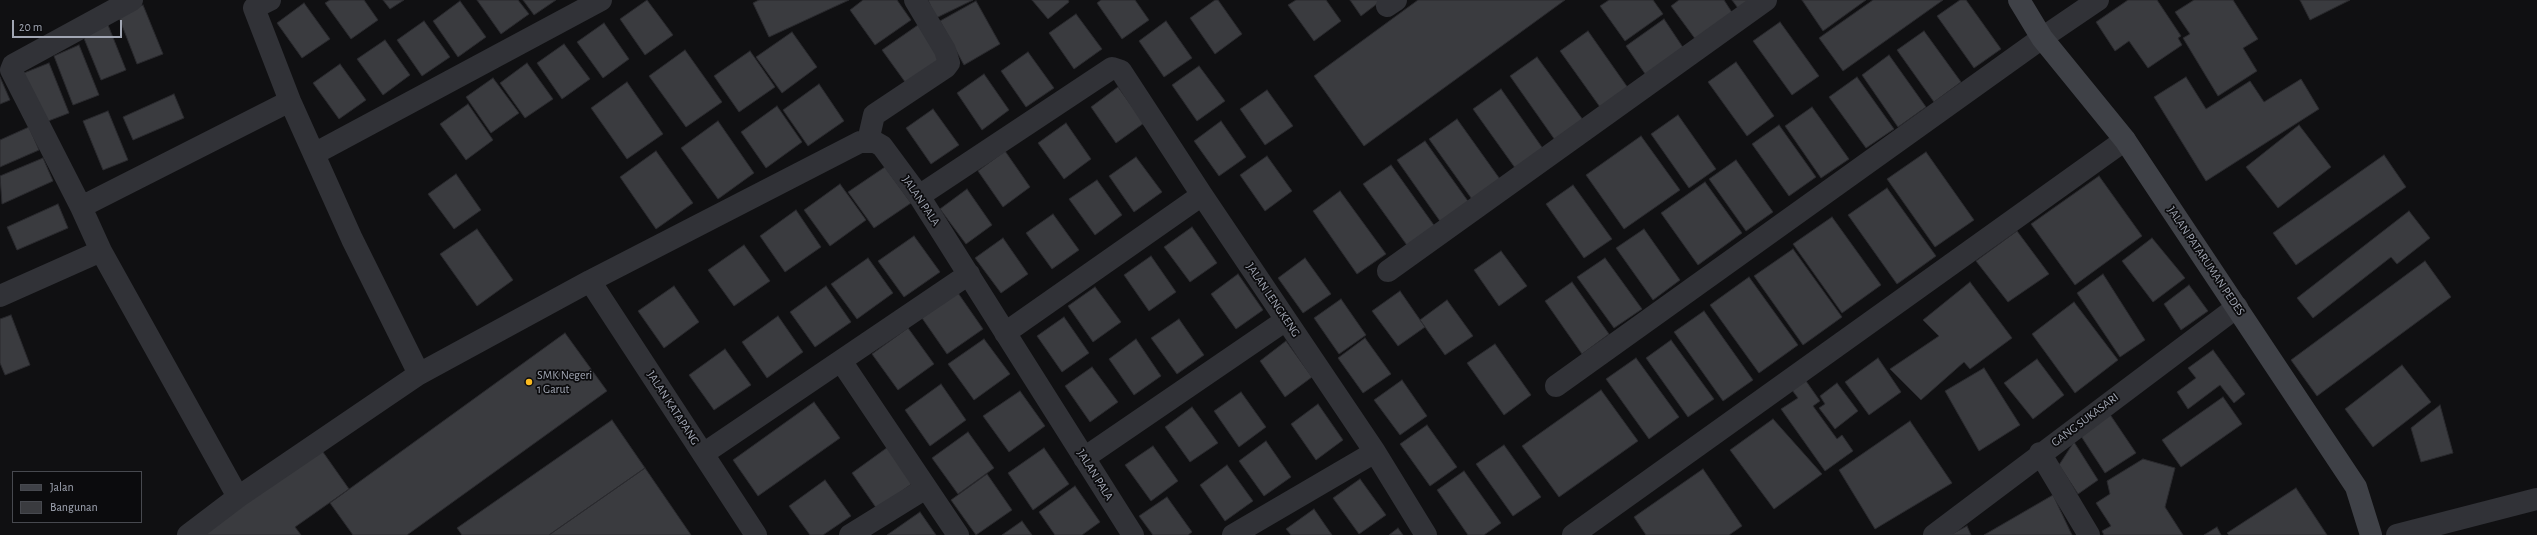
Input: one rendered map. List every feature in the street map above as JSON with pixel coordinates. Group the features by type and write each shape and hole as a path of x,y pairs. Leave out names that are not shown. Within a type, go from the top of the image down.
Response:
{"street":[{"path":"132,0 13,65 11,70 81,207 101,251 238,497"},
{"path":"314,154 601,0"},
{"path":"188,535 238,497 419,374 590,281 860,142 868,141 874,115 946,67 948,64 946,50 915,0"},
{"path":"1388,271 1766,0"},
{"name":"JALAN PATARUMAN PEDES","path":"2019,0 2042,38 2125,140 2356,487 2371,535"},
{"path":"1556,386 2042,38 2098,0"},
{"path":"259,3 290,101 352,240 419,374"},
{"name":"JALAN LENGKENG","path":"919,196 1112,68 1117,68 1121,71 1202,195 1375,452 1426,535"},
{"path":"81,207 290,101"},
{"path":"1573,535 2125,140"},
{"name":"JALAN PALA","path":"868,141 882,146 919,196 1133,535"},
{"path":"1005,332 1202,195"},
{"path":"0,296 101,251"},
{"path":"703,454 969,274"},
{"name":"JALAN KATAPANG","path":"590,281 756,535"},
{"name":"GANG SUKASARI","path":"1934,535 2040,453 2237,307"},
{"path":"1084,458 1286,320"},
{"path":"841,361 958,535"},
{"path":"1233,535 1375,452"},
{"path":"2040,453 2089,535"},
{"path":"850,535 926,488"},
{"path":"2397,535 2537,499"}],"building":[{"path":"330,0 364,0 378,20 351,39 325,3"},
{"path":"383,0 404,0 390,9"},
{"path":"477,0 518,0 529,14 501,34"},
{"path":"523,0 556,0 534,15"},
{"path":"647,0 673,35 645,55 620,19"},
{"path":"759,0 849,0 769,37 753,3"},
{"path":"863,0 897,0 911,20 875,45 850,10"},
{"path":"928,0 973,0 936,18"},
{"path":"1032,0 1068,0 1069,2 1048,19"},
{"path":"1101,0 1135,0 1149,20 1122,39 1097,3"},
{"path":"1215,0 1218,0 1242,34 1215,54 1190,18"},
{"path":"1296,0 1326,0 1341,21 1314,41 1288,5"},
{"path":"1350,0 1382,0 1361,16"},
{"path":"1418,0 1565,0 1364,146 1314,76"},
{"path":"1609,0 1653,0 1663,14 1625,41 1600,6"},
{"path":"1679,0 1724,0 1733,14 1696,40 1671,6"},
{"path":"1732,0 1764,0 1743,15"},
{"path":"1802,0 1866,0 1823,31"},
{"path":"1873,0 1943,0 1843,71 1819,38"},
{"path":"1960,0 1966,0 2001,49 1974,68 1937,16"},
{"path":"2128,0 2157,0 2181,36 2178,38 2182,45 2148,68 2129,41 2115,51 2096,22"},
{"path":"2194,0 2233,0 2258,39 2243,48 2257,71 2218,96 2183,38 2190,34 2175,12"},
{"path":"2300,0 2350,0 2310,20"},
{"path":"460,1 486,37 458,57 433,21"},
{"path":"976,1 1000,44 964,65 940,21"},
{"path":"304,3 330,39 302,58 277,23"},
{"path":"143,5 163,54 137,64 118,15"},
{"path":"1076,14 1102,49 1074,69 1049,33"},
{"path":"1664,19 1688,55 1650,81 1626,46"},
{"path":"106,20 126,70 101,80 81,31"},
{"path":"424,21 450,57 422,76 397,40"},
{"path":"1166,21 1192,58 1164,77 1139,41"},
{"path":"1780,22 1819,76 1792,95 1753,41"},
{"path":"604,23 629,59 603,78 577,42"},
{"path":"918,25 943,60 908,86 882,50"},
{"path":"1588,31 1633,95 1605,114 1560,51"},
{"path":"1924,31 1961,82 1934,102 1897,50"},
{"path":"792,32 817,67 782,93 756,57"},
{"path":"385,40 410,75 383,95 357,59"},
{"path":"564,44 590,79 562,99 537,63"},
{"path":"79,45 99,95 73,105 54,56"},
{"path":"685,50 722,102 686,127 649,76"},
{"path":"750,51 775,87 739,112 714,76"},
{"path":"1028,52 1054,88 1026,107 1001,71"},
{"path":"1889,55 1926,107 1898,127 1862,75"},
{"path":"1537,57 1583,120 1555,140 1510,76"},
{"path":"1736,62 1774,116 1747,136 1708,82"},
{"path":"49,63 69,113 43,123 24,73"},
{"path":"527,63 553,99 525,118 500,83"},
{"path":"340,64 366,100 339,119 313,83"},
{"path":"1199,66 1225,101 1197,121 1172,85"},
{"path":"984,74 1009,110 982,130 957,93"},
{"path":"0,77 10,100 0,104"},
{"path":"1857,77 1894,129 1866,148 1829,97"},
{"path":"2186,77 2206,109 2250,81 2264,102 2301,79 2319,109 2206,181 2154,97"},
{"path":"493,78 519,113 491,133 466,97"},
{"path":"627,82 663,134 627,159 591,108"},
{"path":"819,84 844,121 808,146 783,110"},
{"path":"1118,87 1144,123 1116,143 1091,107"},
{"path":"1501,89 1546,153 1518,172 1473,109"},
{"path":"1267,90 1293,126 1265,145 1240,109"},
{"path":"174,94 184,118 133,140 123,117"},
{"path":"468,104 493,140 466,160 440,124"},
{"path":"777,106 802,142 766,168 741,132"},
{"path":"1812,107 1849,159 1821,178 1785,126"},
{"path":"933,109 959,145 931,164 906,128"},
{"path":"108,111 128,160 103,170 83,121"},
{"path":"1678,115 1716,169 1689,188 1651,134"},
{"path":"1457,119 1502,182 1474,202 1429,139"},
{"path":"718,121 754,173 718,199 681,148"},
{"path":"1221,121 1246,157 1219,176 1194,141"},
{"path":"1066,123 1091,159 1064,179 1038,143"},
{"path":"1779,125 1816,177 1789,196 1752,144"},
{"path":"2299,125 2331,167 2278,208 2246,167"},
{"path":"29,127 39,150 0,167 0,140"},
{"path":"1641,136 1680,190 1624,229 1586,175"},
{"path":"1425,141 1470,204 1442,224 1397,160"},
{"path":"656,151 693,203 656,229 620,177"},
{"path":"1005,151 1030,187 1003,207 978,171"},
{"path":"1926,152 1974,220 1935,247 1887,179"},
{"path":"2384,155 2406,187 2296,265 2273,233"},
{"path":"1267,156 1292,191 1265,211 1240,175"},
{"path":"1136,157 1162,192 1134,212 1109,176"},
{"path":"43,158 53,181 2,204 0,176"},
{"path":"1736,160 1773,212 1746,231 1709,179"},
{"path":"1391,165 1436,228 1409,248 1363,184"},
{"path":"885,167 911,203 874,228 848,192"},
{"path":"456,174 481,210 454,229 428,194"},
{"path":"2099,176 2142,236 2075,285 2031,224"},
{"path":"1097,180 1122,215 1095,235 1069,199"},
{"path":"1705,182 1742,233 1698,265 1661,213"},
{"path":"840,184 866,220 830,246 804,210"},
{"path":"1573,185 1612,239 1584,258 1546,204"},
{"path":"1887,188 1936,256 1897,284 1848,215"},
{"path":"967,189 992,225 966,244 940,209"},
{"path":"1340,191 1386,254 1357,274 1313,211"},
{"path":"58,204 68,228 17,250 7,227"},
{"path":"796,210 821,247 785,272 760,236"},
{"path":"2409,211 2430,238 2397,264 2391,257 2313,318 2297,298"},
{"path":"1053,214 1079,250 1052,269 1026,233"},
{"path":"1832,217 1881,285 1842,313 1793,244"},
{"path":"1192,227 1217,263 1190,282 1164,247"},
{"path":"477,229 513,280 477,306 440,254"},
{"path":"1644,229 1680,280 1653,300 1616,248"},
{"path":"2017,231 2049,274 2008,302 1976,261"},
{"path":"914,236 940,272 904,297 878,261"},
{"path":"1003,238 1028,274 1001,293 975,258"},
{"path":"2152,238 2185,278 2153,302 2122,261"},
{"path":"744,245 770,281 734,306 708,270"},
{"path":"1793,249 1842,317 1803,345 1754,276"},
{"path":"1501,251 1527,286 1499,306 1474,270"},
{"path":"1151,256 1176,292 1149,311 1124,275"},
{"path":"868,258 893,293 857,319 831,284"},
{"path":"1305,258 1331,294 1303,313 1278,278"},
{"path":"1605,258 1642,309 1614,328 1577,277"},
{"path":"2425,261 2451,297 2317,396 2291,360"},
{"path":"1238,274 1263,310 1236,329 1211,294"},
{"path":"2103,274 2145,340 2120,357 2077,293"},
{"path":"1749,277 1798,345 1759,373 1710,305"},
{"path":"1572,282 1609,334 1582,354 1545,301"},
{"path":"1970,282 2012,338 1970,369 1964,362 1921,400 1890,369 1939,336 1923,320"},
{"path":"2189,285 2208,311 2181,330 2164,304"},
{"path":"674,286 699,322 664,348 638,311"},
{"path":"826,286 851,322 815,347 790,312"},
{"path":"1095,287 1121,322 1093,342 1068,306"},
{"path":"1400,291 1425,327 1398,346 1372,311"},
{"path":"958,293 983,329 947,354 922,318"},
{"path":"1341,299 1366,335 1339,354 1314,318"},
{"path":"1447,300 1473,336 1445,355 1420,320"},
{"path":"2074,302 2118,360 2075,393 2032,334"},
{"path":"1704,311 1753,380 1723,401 1674,332"},
{"path":"11,315 30,365 5,375 0,363 0,319"},
{"path":"778,316 803,352 767,378 742,342"},
{"path":"1064,317 1089,353 1062,372 1037,336"},
{"path":"1179,319 1204,355 1177,374 1151,338"},
{"path":"908,328 934,364 898,390 872,354"},
{"path":"565,333 607,391 407,535 353,535 330,503"},
{"path":"1365,338 1391,374 1363,393 1338,358"},
{"path":"984,339 1010,374 974,400 948,364"},
{"path":"1136,339 1161,376 1134,395 1109,359"},
{"path":"1671,340 1714,399 1688,417 1646,358"},
{"path":"1286,341 1312,377 1285,397 1260,361"},
{"path":"1495,344 1531,395 1504,415 1467,363"},
{"path":"725,349 751,385 714,410 689,375"},
{"path":"2213,350 2245,394 2234,403 2220,385 2188,409 2177,392 2196,378 2188,368"},
{"path":"1636,358 1679,417 1649,439 1606,379"},
{"path":"1878,358 1901,392 1869,415 1845,382"},
{"path":"2037,359 2064,395 2033,419 2004,383"},
{"path":"2402,365 2431,402 2373,447 2345,409"},
{"path":"1092,367 1118,402 1090,422 1065,386"},
{"path":"1984,368 2020,425 1979,451 1945,391"},
{"path":"1402,380 1427,416 1400,435 1374,400"},
{"path":"1806,381 1820,401 1813,406 1837,439 1842,435 1853,451 1825,471 1781,409 1798,398 1792,390"},
{"path":"1837,383 1858,411 1835,429 1819,408 1825,404 1820,396"},
{"path":"941,384 966,420 930,446 905,410"},
{"path":"1601,390 1638,441 1559,497 1522,446"},
{"path":"1020,391 1045,426 1009,452 983,416"},
{"path":"1241,392 1266,427 1239,447 1214,411"},
{"path":"2223,397 2242,424 2181,467 2162,440"},
{"path":"814,402 840,438 758,496 733,460"},
{"path":"1318,404 1343,440 1316,460 1291,424"},
{"path":"2440,405 2453,453 2421,462 2411,428"},
{"path":"1192,407 1218,443 1190,462 1165,427"},
{"path":"2109,413 2136,453 2105,473 2079,433"},
{"path":"1773,419 1822,474 1774,509 1730,450"},
{"path":"612,420 645,468 549,535 462,535 457,528"},
{"path":"1910,421 1952,483 1875,529 1839,470"},
{"path":"1427,425 1457,467 1430,486 1400,444"},
{"path":"968,432 994,468 958,494 932,458"},
{"path":"1266,441 1291,477 1264,496 1239,461"},
{"path":"2074,442 2098,480 2078,494 2059,465"},
{"path":"318,445 349,489 295,527 301,535 193,535"},
{"path":"1504,445 1541,497 1513,516 1476,464"},
{"path":"1153,446 1178,481 1151,501 1125,465"},
{"path":"888,447 913,483 877,509 852,473"},
{"path":"1044,448 1069,484 1033,510 1008,473"},
{"path":"2143,459 2175,468 2165,507 2183,535 2104,535 2102,531 2111,526 2096,503 2110,494 2107,481"},
{"path":"1227,465 1253,501 1225,521 1200,485"},
{"path":"645,468 691,535 549,535"},
{"path":"1703,469 1742,526 1729,535 1646,535 1634,517"},
{"path":"1464,471 1501,523 1484,535 1468,535 1437,490"},
{"path":"987,474 1012,510 976,535 951,500"},
{"path":"1360,479 1386,515 1359,534 1333,498"},
{"path":"825,480 851,516 823,535 810,535 789,506"},
{"path":"1075,486 1100,522 1082,535 1055,535 1039,512"},
{"path":"2296,488 2327,535 2229,535 2227,533"},
{"path":"2053,495 2072,535 1984,535"},
{"path":"1167,497 1192,532 1188,535 1153,535 1139,516"},
{"path":"1314,509 1332,535 1291,535 1286,529"},
{"path":"920,512 936,535 887,535"},
{"path":"1022,521 1032,535 1002,535"},
{"path":"1967,526 1971,535 1950,535"},
{"path":"2217,527 2221,535 2204,535"},
{"path":"1398,528 1403,535 1389,535"}],"place":[{"name":"SMK Negeri 1 Garut","path":"529,382"}]}
